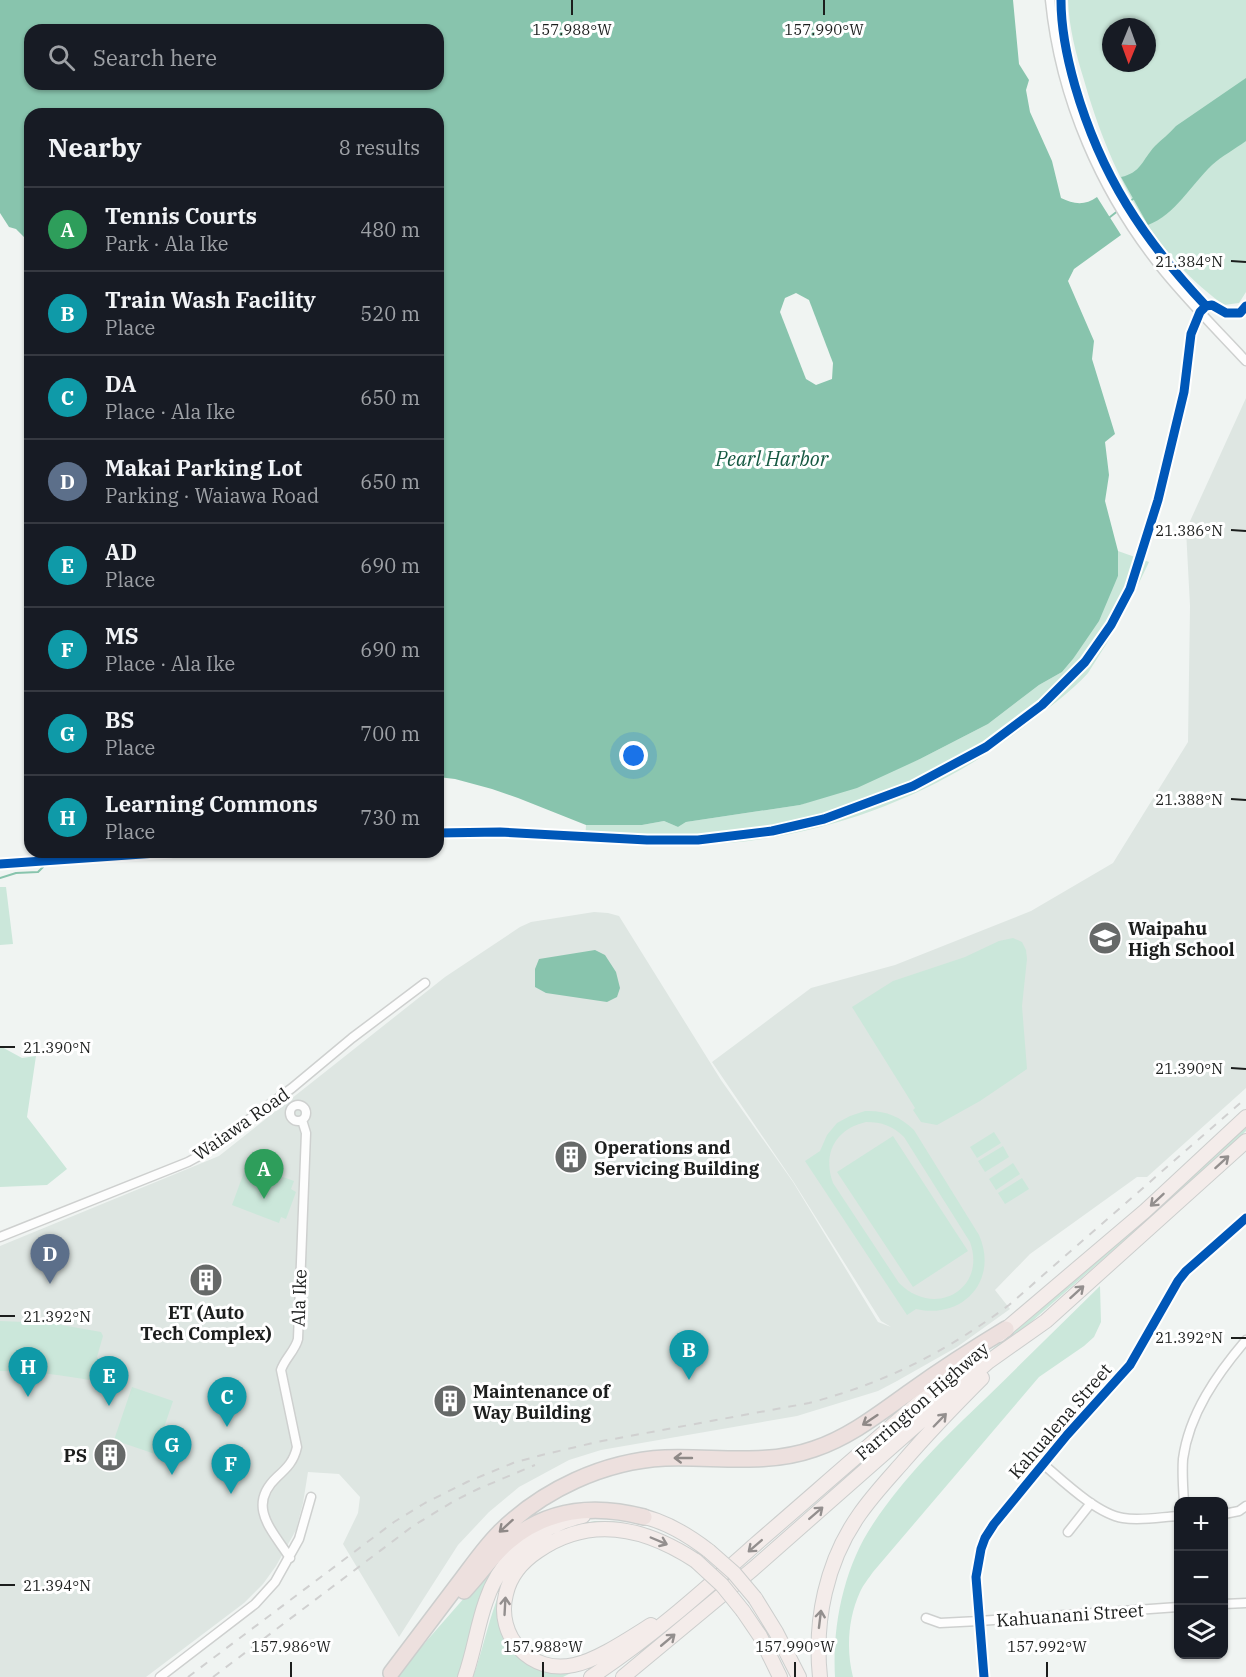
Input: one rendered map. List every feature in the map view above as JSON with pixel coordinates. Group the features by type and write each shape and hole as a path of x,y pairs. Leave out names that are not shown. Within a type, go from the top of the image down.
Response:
{"highway":[{"path":"389,1675 498,1533 531,1505 553,1492 592,1473 641,1460 757,1459 794,1455 812,1450 849,1433 960,1356 1006,1329"},
{"path":"389,1675 506,1544 529,1528 557,1515 579,1510 603,1509 644,1516"}],"main road":[{"name":"Farrington Highway","path":"591,1677 627,1654 712,1584 919,1402 1145,1211 1246,1117"},
{"name":"Farrington Highway","path":"623,1677 753,1569 988,1362 1046,1321 1246,1142"},
{"path":"820,1677 818,1642 823,1599 836,1556 859,1515 931,1430 1001,1360 1046,1321"},
{"path":"465,1677 492,1585 508,1561 542,1532 576,1518 623,1513 644,1516 676,1529 709,1551 734,1573 755,1598 773,1625 799,1677"},
{"path":"712,1584 649,1627 582,1664 561,1667 540,1664 522,1652 510,1635 504,1615 506,1594 510,1583 522,1564 545,1546 570,1534 601,1529 627,1530 670,1545 696,1561 722,1585 760,1636 780,1677"}],"street":[{"path":"1050,0 1056,43 1066,83 1088,144 1110,192 1137,235 1163,270 1246,361"},
{"name":"Waiawa Road","path":"0,1237 199,1156 292,1088 352,1038 425,983"},
{"name":"Ala Ike","path":"290,1558 265,1519 262,1500 269,1484 290,1465 297,1447 281,1370 298,1339 306,1133 302,1120"},
{"name":"Kahualena Street","path":"984,1677 976,1577 983,1544 994,1524 1067,1435 1130,1365 1186,1271 1246,1218"},
{"path":"1184,1497 1184,1459 1187,1441 1195,1420 1220,1373 1246,1340"},
{"path":"1043,1464 1105,1512 1131,1519 1174,1516"},
{"path":"160,1677 255,1604 275,1582 299,1539 311,1497"},
{"path":"1068,1532 1091,1503"},
{"path":"1228,1513 1239,1512 1246,1506"},
{"path":"1228,1604 1246,1603"},
{"name":"Kahuanani Street","path":"926,1618 940,1623 1174,1607"}],"shaded area":[{"path":"1068,0 1246,0 1246,292 1239,303 1224,305 1198,284 1174,260 1135,205 1119,175 1094,112 1071,31"},
{"path":"1246,398 1246,1088 1147,1177 1137,1177 1030,1254 995,1290 1010,1309 957,1347 897,1381 878,1391 797,1416 601,1450 569,1460 519,1487 489,1512 458,1545 399,1637 343,1544 358,1513 360,1497 339,1474 308,1472 296,1530 263,1584 244,1603 146,1677 0,1677 0,1246 219,1156 445,977 531,922 594,912 619,916 721,1080 793,1182 878,1322 891,1327 881,1321 793,1181 712,1062 811,988 895,965 1031,911 1113,863 1188,742 1190,606 1186,530"},
{"path":"1118,551 1149,562 1120,620 1088,673 1067,693 993,750 954,773 914,794 872,811 828,825 784,835 739,842 680,846 585,842 586,825 642,825 664,821 678,827 686,822 800,805 920,759 988,724 1039,685 1062,672 1073,659 1118,576"},
{"path":"0,887 6,887 13,944 0,945"},
{"path":"1013,938 1022,942 1027,959 1022,1006 1027,1069 980,1101 937,1125 921,1122 913,1110 915,1108 852,1007 893,981 965,957 999,941"},
{"path":"0,1046 22,1058 36,1056 27,1117 67,1169 47,1185 0,1187"},
{"path":"865,1111 885,1113 903,1121 914,1130 979,1235 984,1252 984,1267 973,1293 962,1302 933,1311 916,1309 907,1315 805,1161 820,1151 827,1135 837,1123","holes":["872,1122 891,1127 904,1137 970,1242 973,1259 971,1273 964,1285 954,1294 942,1298 928,1298 913,1294 899,1283 833,1183 829,1162 839,1136 856,1125"]},
{"path":"1246,1125 1246,1131 1217,1159 769,1552 766,1549"},
{"path":"994,1132 1001,1143 977,1158 970,1147"},
{"path":"893,1136 968,1251 913,1287 837,1172"},
{"path":"1003,1146 1009,1157 985,1172 978,1161"},
{"path":"1013,1163 1020,1174 996,1190 989,1179"},
{"path":"247,1164 294,1181 291,1189 296,1192 286,1219 281,1217 279,1223 232,1205"},
{"path":"1022,1178 1029,1189 1005,1204 998,1193"},
{"path":"1100,1286 1101,1322 1094,1337 1039,1377 864,1584 856,1602 851,1623 849,1645 853,1677 835,1677 836,1638 842,1598 854,1559 873,1524 898,1490 940,1443"},
{"path":"0,1321 50,1323 101,1332 103,1336 97,1357 100,1361 94,1381 47,1374 0,1371"},
{"path":"132,1387 173,1401 155,1454 114,1440"},
{"path":"595,1521 628,1522 584,1525 510,1578 510,1641 573,1672 563,1677 473,1677 496,1602 511,1572 534,1548 548,1539 578,1525"},
{"path":"486,1573 491,1573 457,1677 395,1677"}],"water":[{"name":"Pearl Harbor","path":"0,0 1013,0 1019,64 1029,80 1026,90 1030,112 1052,161 1061,198 1079,203 1088,202 1097,197 1121,235 1074,269 1068,281 1094,341 1092,359 1115,434 1105,442 1109,475 1105,501 1118,551 1118,576 1099,621 1062,672 1039,685 988,724 920,759 857,788 800,805 686,822 678,827 664,821 642,825 586,825 492,789 444,778 444,108 24,108 24,237 16,229 9,227 0,213"},
{"path":"1246,78 1246,141 1212,165 1167,214 1148,225 1121,177 1137,169 1155,146 1176,126"},
{"path":"595,950 605,955 616,972 620,988 617,997 607,1002 546,993 535,987 535,969 539,959"}],"pier":[{"path":"796,293 809,300 833,363 832,379 816,385 806,379 780,312 785,298"}],"waterway":[{"path":"1123,206 1133,199"},
{"path":"1110,217 1119,210"},
{"path":"0,878 16,873 38,872 43,867 43,858"}],"railway":[{"path":"188,1677 394,1522 467,1482 513,1463 597,1442 809,1403 889,1376 938,1351 1009,1305 1246,1098"},
{"path":"213,1677 413,1526 454,1501 535,1465"}],"cycle path":[{"path":"1061,0 1063,33 1069,65 1086,119 1111,177 1144,231 1206,306"},
{"path":"444,833 500,832 647,840 698,840 772,831 824,819 913,786 986,747 1042,705 1085,662 1111,625 1130,589 1158,500 1184,392 1191,334 1200,312 1206,306 1212,305 1226,313 1240,313 1246,306"},
{"path":"0,864 86,858"},
{"path":"984,1677 976,1577 985,1538 1067,1435 1130,1365 1186,1271 1246,1218"}],"place":[{"name":"Waipahu High School","path":"1105,938"},
{"name":"Operations and Servicing Building","path":"571,1157"},
{"name":"Tennis Courts","path":"264,1199"},
{"name":"ET (Auto Tech Complex)","path":"206,1280"},
{"name":"Makai Parking Lot","path":"50,1284"},
{"name":"Train Wash Facility","path":"689,1380"},
{"name":"Learning Commons","path":"28,1397"},
{"name":"Maintenance of Way Building","path":"450,1401"},
{"name":"AD","path":"109,1406"},
{"name":"DA","path":"227,1427"},
{"name":"PS","path":"110,1455"},
{"name":"BS","path":"172,1475"},
{"name":"MS","path":"231,1494"}]}
